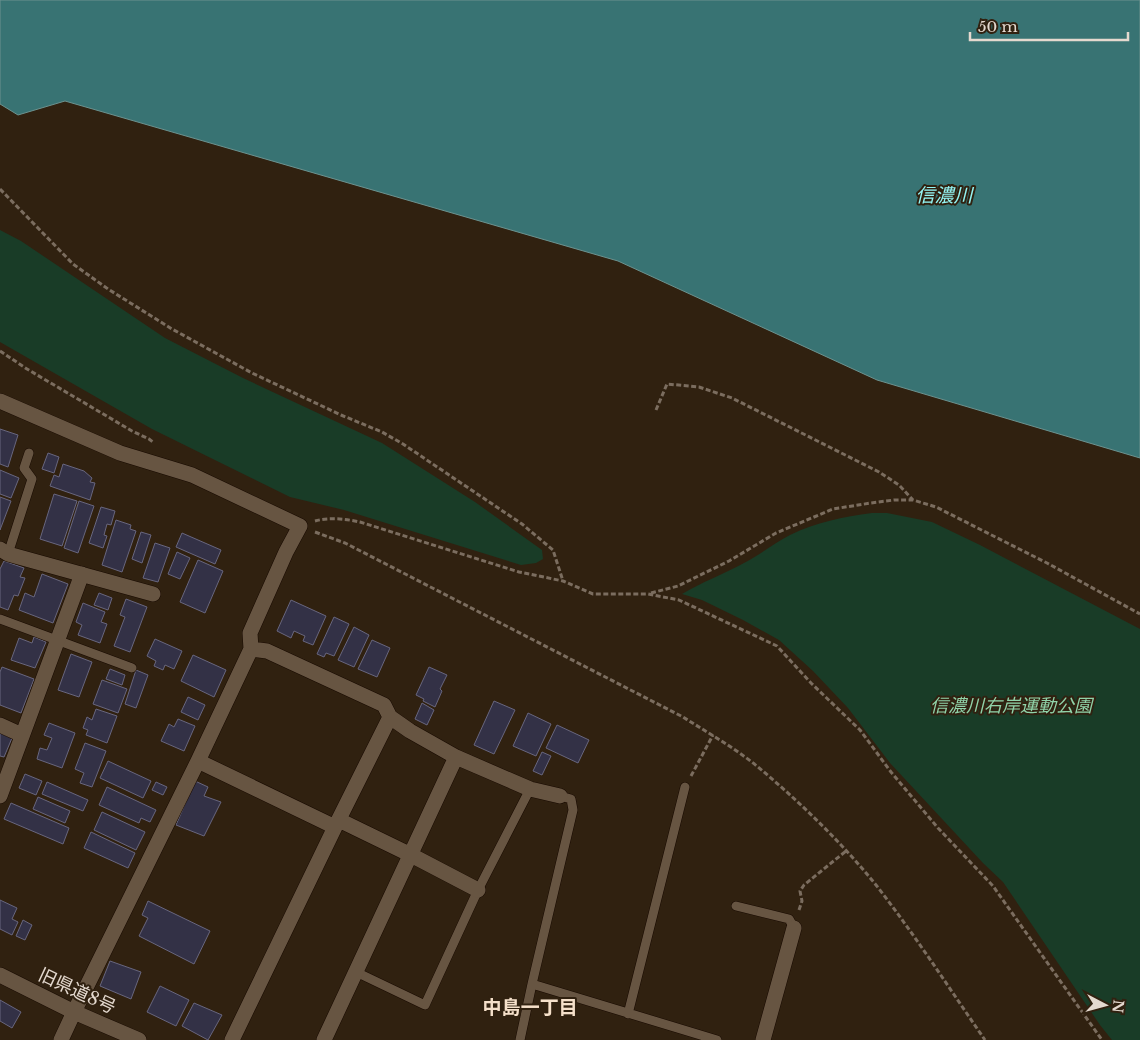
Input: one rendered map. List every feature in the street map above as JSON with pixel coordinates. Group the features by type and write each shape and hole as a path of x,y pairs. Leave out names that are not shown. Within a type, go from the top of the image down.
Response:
{"street":[{"path":"0,401 120,453 192,475 300,526 286,552 250,633 251,649 61,1040"},
{"path":"4,552 152,594"},
{"path":"0,796 82,574"},
{"path":"251,649 267,651 384,705 390,717 410,731 456,757 530,789 560,796"},
{"path":"232,1040 390,717"},
{"path":"0,725 22,735"},
{"path":"324,1040 456,757"},
{"path":"198,761 411,855 478,890"},
{"path":"763,1040 794,928"},
{"name":"旧県道8号","path":"0,975 74,1012 139,1040"}],"lane":[{"path":"4,552 32,479 24,468 29,453"},
{"path":"0,619 132,668"},
{"path":"628,1014 685,787"},
{"path":"356,972 425,1005 478,890 530,789"},
{"path":"520,1040 573,810 571,799 560,796"},
{"path":"736,906 789,920 794,928"},
{"path":"532,984 717,1040"}],"path":[{"path":"0,189 73,264 108,290 172,329 252,373 382,432 403,444 522,524 553,550 563,581"},
{"path":"0,351 132,431"},
{"path":"656,410 667,384 699,387 732,398 880,472 899,485 913,500"},
{"path":"648,594 678,586 729,561 776,533 834,509 894,500 913,500 936,507 1047,563 1140,614"},
{"path":"300,526 320,519 343,519 360,522 519,572 563,581 593,594 648,594 679,600 777,646 860,730 891,772 938,828 993,886 1102,1040"},
{"path":"300,526 345,543 683,717 757,766 799,802 846,851 874,884 910,929 985,1040"},
{"path":"685,787 713,736"},
{"path":"804,885 846,851"}],"green space":[{"path":"0,230 21,241 165,338 243,378 382,443 475,502 542,550 543,559 536,563 521,565 344,510 290,497 152,429 0,342"},
{"name":"信濃川右岸運動公園","path":"887,513 932,522 980,545 1140,629 1140,1040 1112,1040 1003,882 890,763 848,708 813,671 779,640 702,600 682,594 750,560 800,530 851,516"}],"water":[{"name":"信濃川","path":"0,0 1140,0 1140,458 877,380 618,261 65,101 18,115 0,104"}],"building":[{"path":"0,429 18,435 8,467 0,464"},
{"path":"48,453 59,457 54,473 42,469"},
{"path":"63,464 84,471 92,478 90,482 95,483 90,500 50,486 54,475 59,477"},
{"path":"0,470 19,478 11,498 0,494"},
{"path":"54,494 77,501 62,546 40,539"},
{"path":"0,497 11,501 0,530"},
{"path":"79,501 94,506 78,553 64,548"},
{"path":"101,507 115,511 111,525 107,524 104,535 107,536 103,548 89,543"},
{"path":"116,520 131,525 130,529 136,531 122,572 102,565"},
{"path":"141,532 151,535 142,563 132,559"},
{"path":"182,533 221,550 215,564 176,547"},
{"path":"155,543 170,548 158,582 143,578"},
{"path":"177,552 190,558 180,579 168,574"},
{"path":"198,560 223,571 205,613 180,602"},
{"path":"4,561 24,568 20,577 25,578 18,596 14,595 8,610 0,607 0,569"},
{"path":"42,574 68,584 53,623 19,610 25,593 34,597"},
{"path":"99,593 112,598 108,610 94,605"},
{"path":"126,599 147,607 130,652 114,646 125,617 120,615"},
{"path":"291,600 326,616 313,645 303,641 305,636 294,631 291,638 277,631"},
{"path":"83,603 105,612 101,622 107,624 100,643 78,635 82,625 76,622"},
{"path":"334,617 349,624 334,656 326,653 324,657 317,654"},
{"path":"354,627 369,635 354,667 338,660"},
{"path":"34,637 46,642 35,668 11,660 19,638 32,643"},
{"path":"155,639 182,651 174,669 165,665 163,670 154,666 156,661 147,656"},
{"path":"372,640 390,648 377,677 358,669"},
{"path":"71,654 92,662 79,697 58,690"},
{"path":"193,655 226,670 214,697 181,681"},
{"path":"2,667 34,679 21,713 0,705 0,672"},
{"path":"429,667 447,675 440,689 442,691 435,707 416,695"},
{"path":"110,669 125,675 122,685 106,679"},
{"path":"136,670 148,675 136,708 125,704"},
{"path":"102,680 127,689 118,713 93,704"},
{"path":"188,697 205,705 198,720 181,712"},
{"path":"494,701 515,710 494,754 474,745"},
{"path":"422,703 434,710 427,725 415,719"},
{"path":"96,709 117,716 107,743 86,735 88,730 83,728 87,717 92,720"},
{"path":"528,713 551,724 536,756 513,746"},
{"path":"178,719 195,726 184,751 161,741 169,724 174,727"},
{"path":"49,723 75,733 62,768 37,759 40,748 47,750 52,738 44,735"},
{"path":"557,725 589,740 578,763 546,748"},
{"path":"0,733 12,738 4,757 0,756"},
{"path":"85,743 106,751 92,787 80,783 84,773 75,769"},
{"path":"542,752 551,756 542,775 533,771"},
{"path":"108,761 151,781 143,798 100,778"},
{"path":"25,774 42,781 36,795 19,788"},
{"path":"195,781 208,787 204,796 221,802 204,836 176,825"},
{"path":"47,782 88,800 83,811 42,794"},
{"path":"156,782 167,787 163,795 152,790"},
{"path":"107,787 156,810 150,822 141,818 139,823 99,805"},
{"path":"38,797 70,811 65,823 33,809"},
{"path":"11,803 69,828 63,844 4,819"},
{"path":"102,812 145,832 136,850 94,830"},
{"path":"91,832 135,853 128,868 84,848"},
{"path":"0,900 17,908 12,919 18,922 12,935 0,929"},
{"path":"148,901 210,931 194,964 139,936 148,918 142,915"},
{"path":"23,920 32,925 25,940 16,936"},
{"path":"110,961 141,972 131,999 100,986"},
{"path":"160,986 189,1000 176,1026 147,1012"},
{"path":"0,1000 21,1012 12,1028 0,1021"},
{"path":"194,1003 222,1015 208,1040 182,1026"}],"district":[{"name":"中島一丁目","path":"530,1007"}]}
